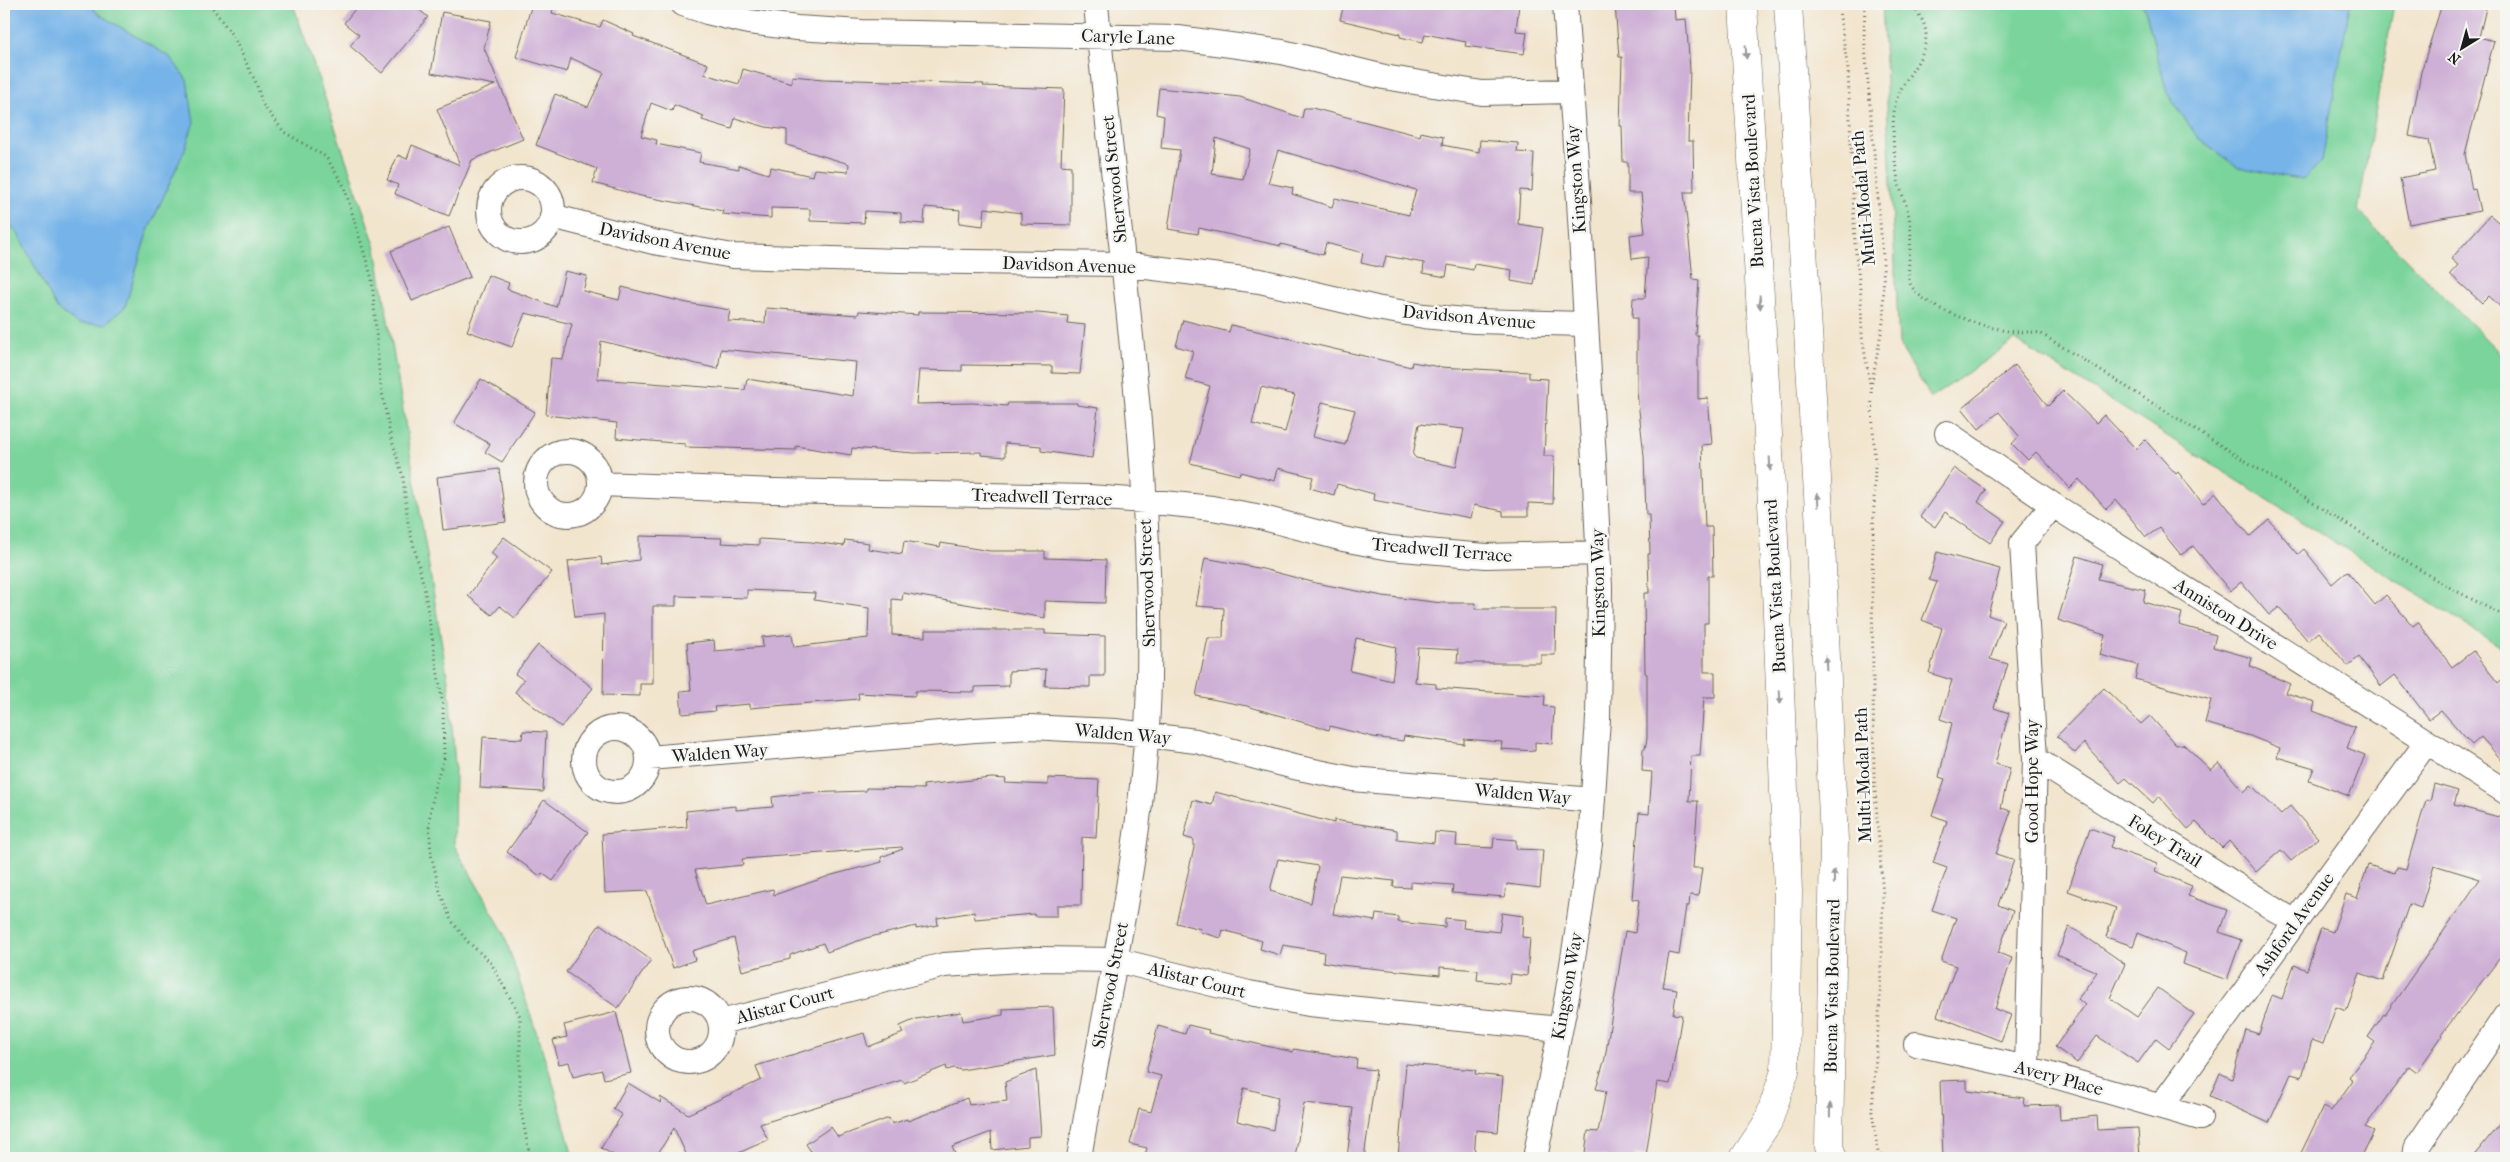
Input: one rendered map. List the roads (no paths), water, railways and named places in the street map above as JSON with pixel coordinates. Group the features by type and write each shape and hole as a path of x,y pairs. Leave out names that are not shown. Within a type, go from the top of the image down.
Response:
{"main road":[{"name":"Buena Vista Boulevard","path":"1743,4 1774,538 1788,891 1785,1071 1768,1122 1744,1158"},
{"name":"Buena Vista Boulevard","path":"1788,4 1821,544 1834,832 1830,1147 1832,1158"}],"street":[{"name":"Caryle Lane","path":"683,4 749,22 797,28 861,32 1178,38 1236,45 1327,62 1384,77 1482,93 1570,91"},
{"name":"Sherwood Street","path":"1079,1158 1116,960 1140,811 1149,680 1145,501 1096,4"},
{"name":"Kingston Way","path":"1535,1158 1560,1030 1579,917 1593,800 1598,718 1598,553 1579,201 1564,4"},
{"name":"Davidson Avenue","path":"552,216 653,242 733,256 898,261 1122,264 1260,281 1376,308 1424,316 1474,321 1585,324"},
{"name":"Anniston Drive","path":"1947,434 2053,505 2506,792"},
{"name":"Treadwell Terrace","path":"601,484 773,491 1090,497 1212,508 1256,516 1343,539 1390,548 1486,556 1598,553"},
{"name":"Good Hope Way","path":"2027,1068 2034,759 2022,543 2053,505"},
{"name":"Walden Way","path":"649,758 1031,727 1146,734 1196,741 1294,767 1354,779 1593,800"},
{"name":"Ashford Avenue","path":"2160,1106 2427,742"},
{"name":"Foley Trail","path":"2034,759 2295,922"},
{"name":"Alistar Court","path":"721,1022 944,965 1036,959 1116,960 1249,992 1309,1004 1560,1030"},
{"path":"2414,1158 2415,1150 2506,1015"},
{"name":"Avery Place","path":"1916,1044 2027,1068 2200,1118"}],"water":[{"path":"4,4 91,4 97,13 170,57 187,80 194,122 185,149 147,233 125,307 105,324 78,324 57,309 18,234 4,217"},
{"path":"2142,4 2350,4 2322,161 2303,180 2238,167 2198,138 2167,93 2145,9"}]}
